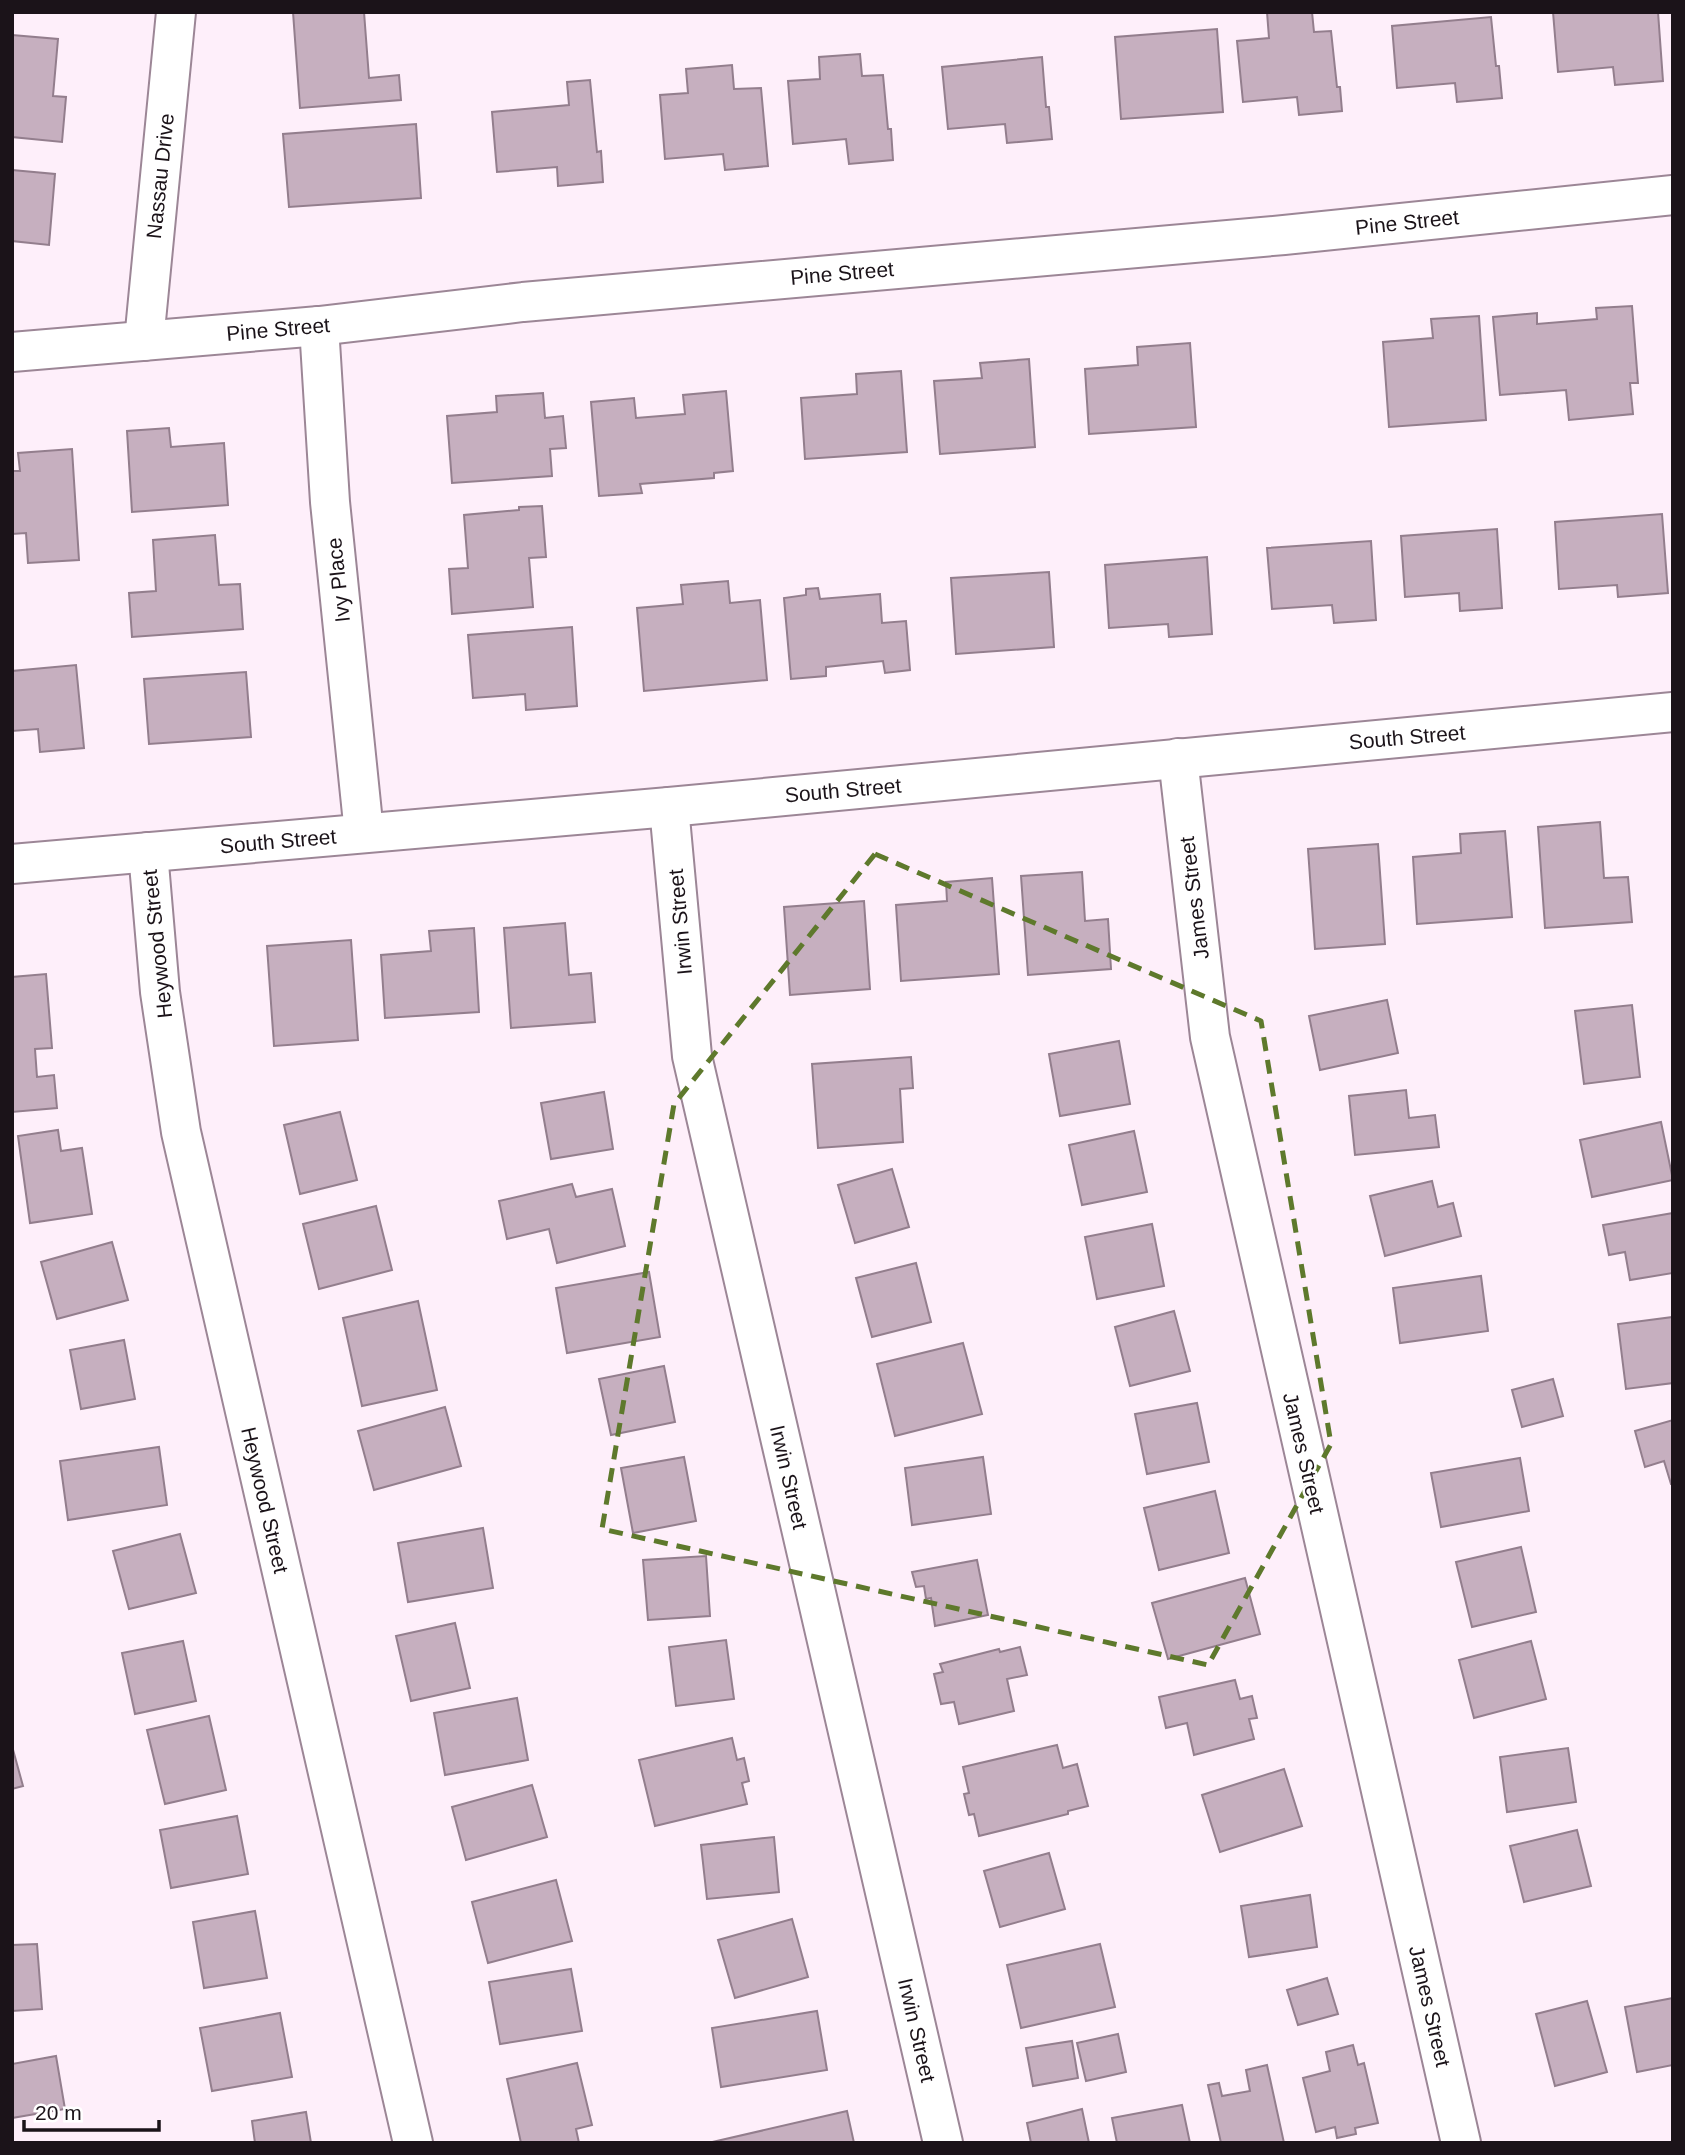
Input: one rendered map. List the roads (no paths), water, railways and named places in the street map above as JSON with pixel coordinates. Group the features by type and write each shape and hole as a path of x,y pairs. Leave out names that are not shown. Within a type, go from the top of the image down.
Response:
{"street":[{"name":"Nassau Drive","path":"144,341 176,12"},
{"name":"Pine Street","path":"12,352 318,326 523,302 1284,235 1673,195"},
{"name":"Ivy Place","path":"318,326 330,502 364,833"},
{"name":"South Street","path":"12,864 669,807 1673,712"},
{"name":"James Street","path":"1178,758 1210,1037 1461,2143"},
{"name":"Irwin Street","path":"669,807 692,1056 943,2143"},
{"name":"Heywood Street","path":"148,852 160,992 181,1132 413,2143"}]}
